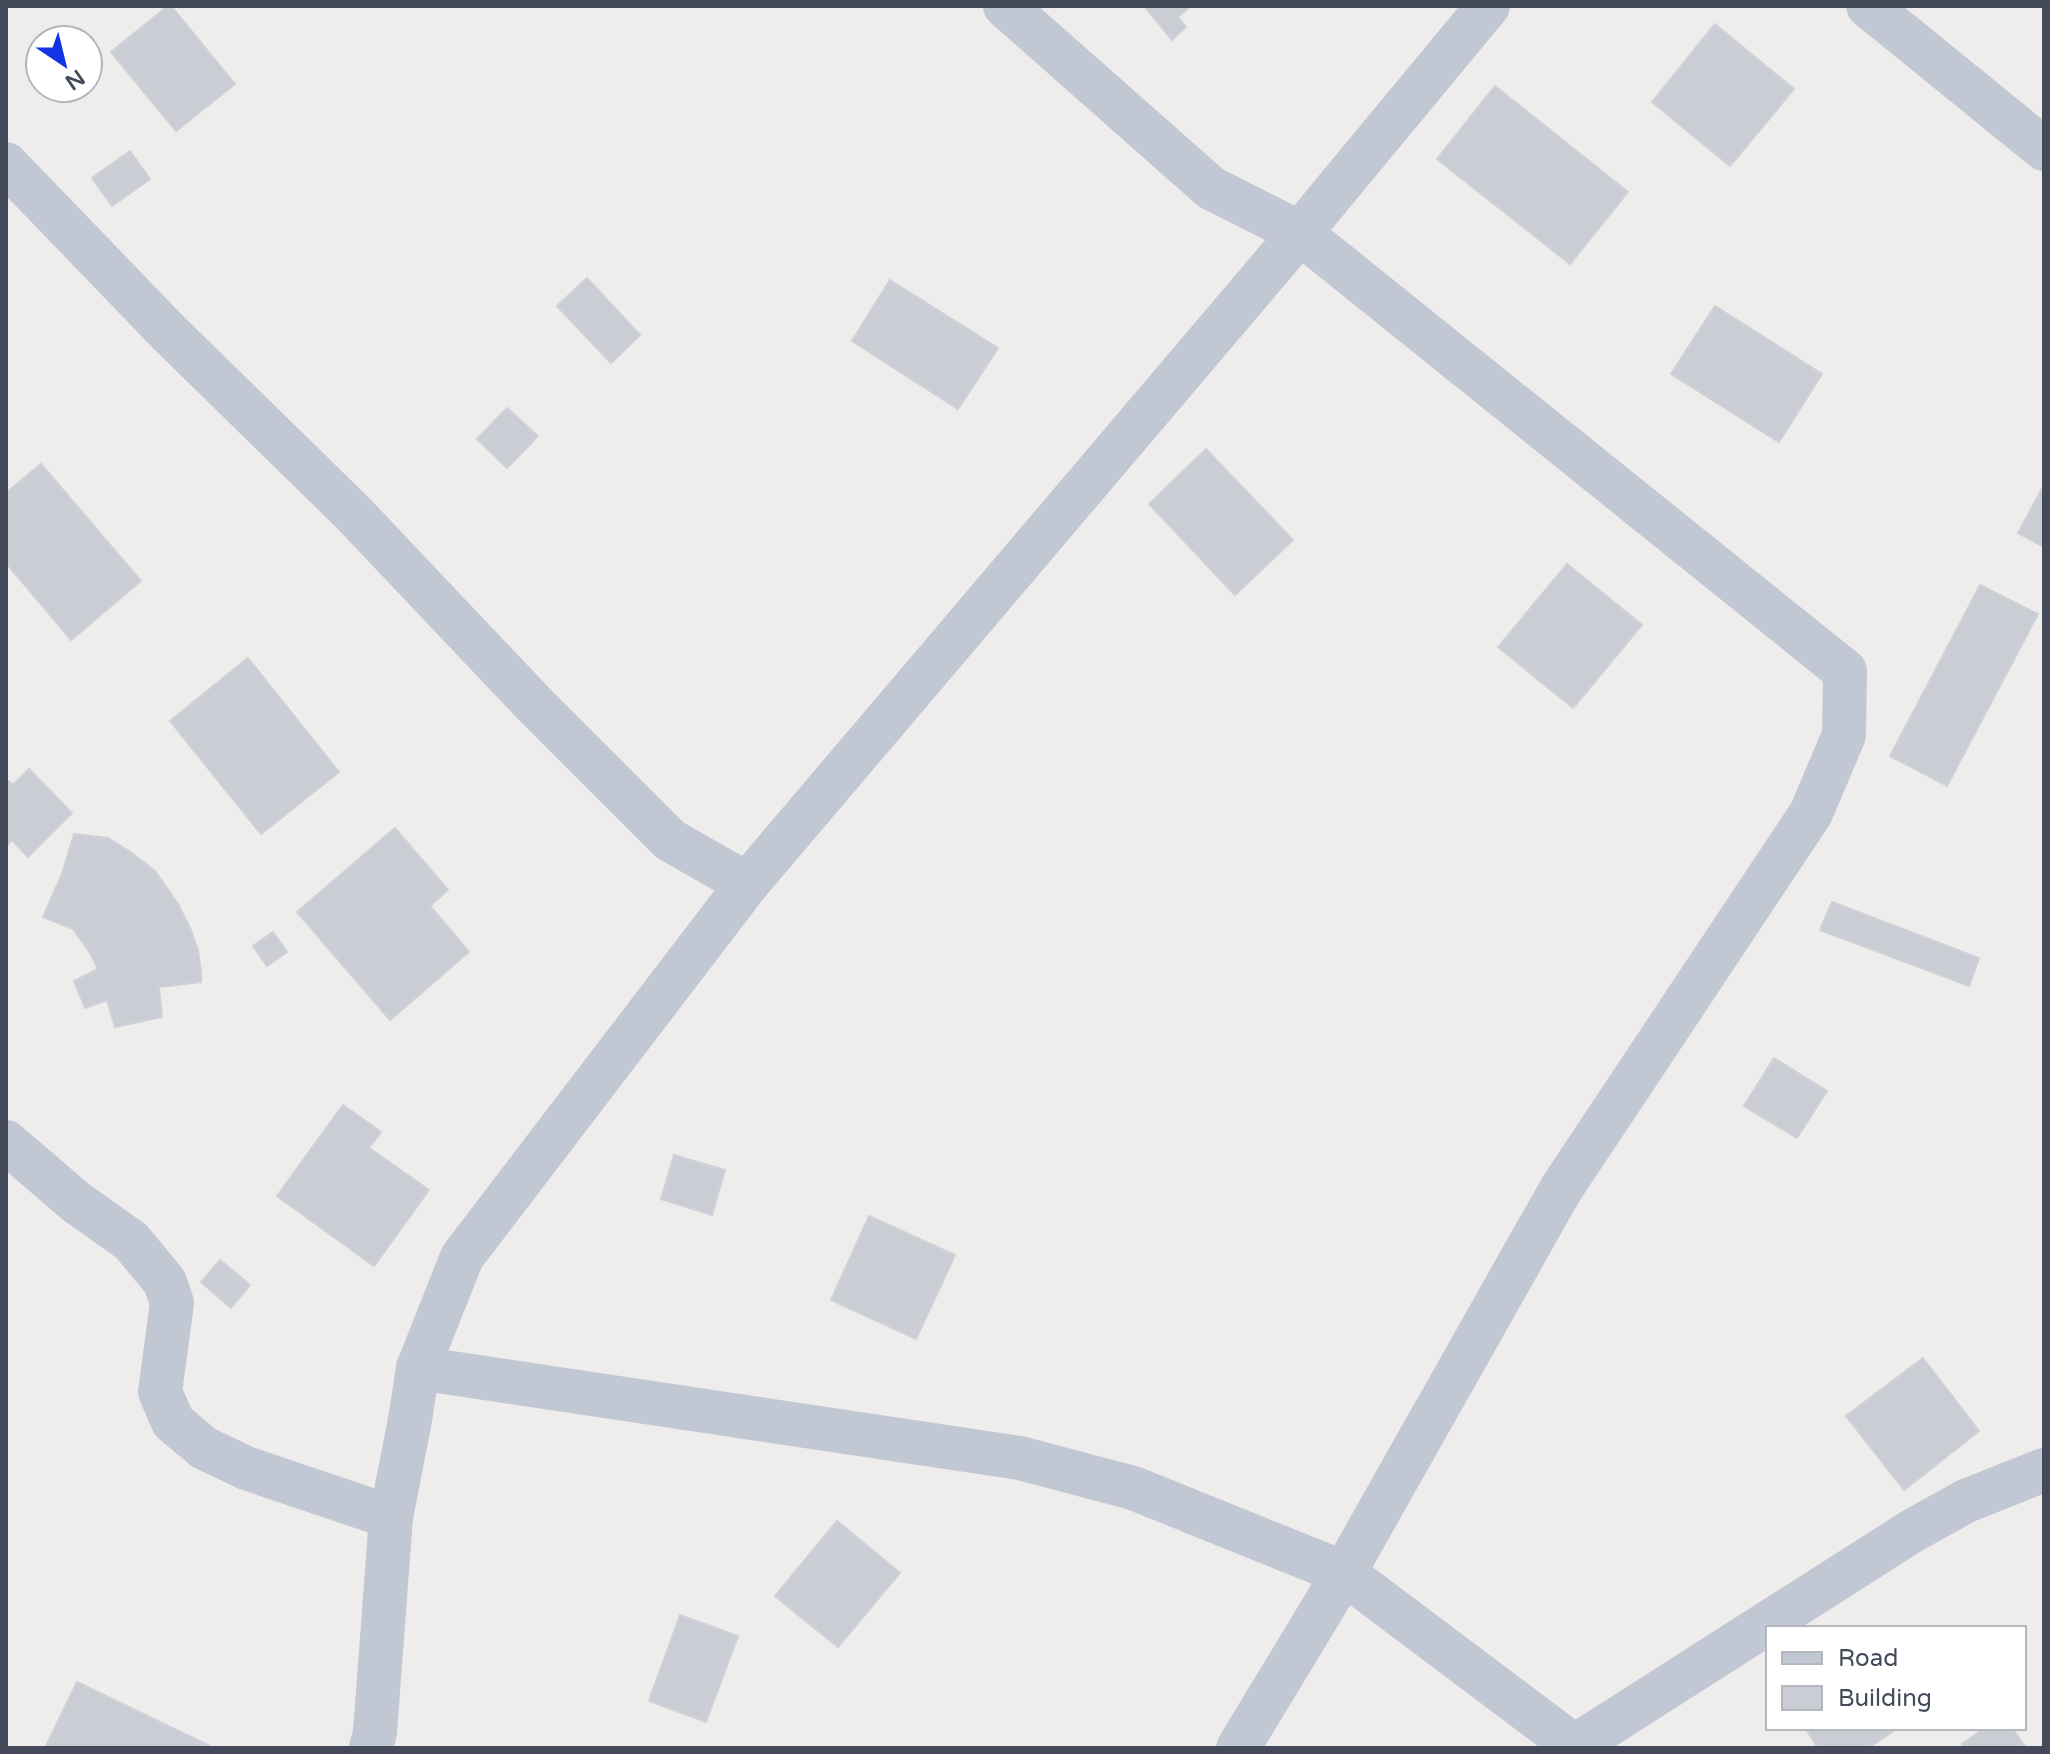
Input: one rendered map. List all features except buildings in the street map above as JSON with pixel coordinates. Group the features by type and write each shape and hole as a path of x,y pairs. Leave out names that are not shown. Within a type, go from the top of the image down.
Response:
{"street":[{"path":"1005,6 1211,188 1300,233 1845,671 1844,735 1811,813 1561,1189 1344,1573 1238,1748"},
{"path":"371,1748 375,1732 391,1517 418,1368 462,1257 747,884 1300,233 1488,6"},
{"path":"1868,6 2044,149"},
{"path":"6,164 167,331 354,514 533,703 670,840 747,884"},
{"path":"6,1142 76,1202 131,1241 165,1282 172,1303 160,1392 173,1422 204,1448 246,1468 391,1517"},
{"path":"418,1368 1020,1458 1133,1488 1344,1573 1576,1747 1912,1531 1966,1501 2044,1470"}]}
